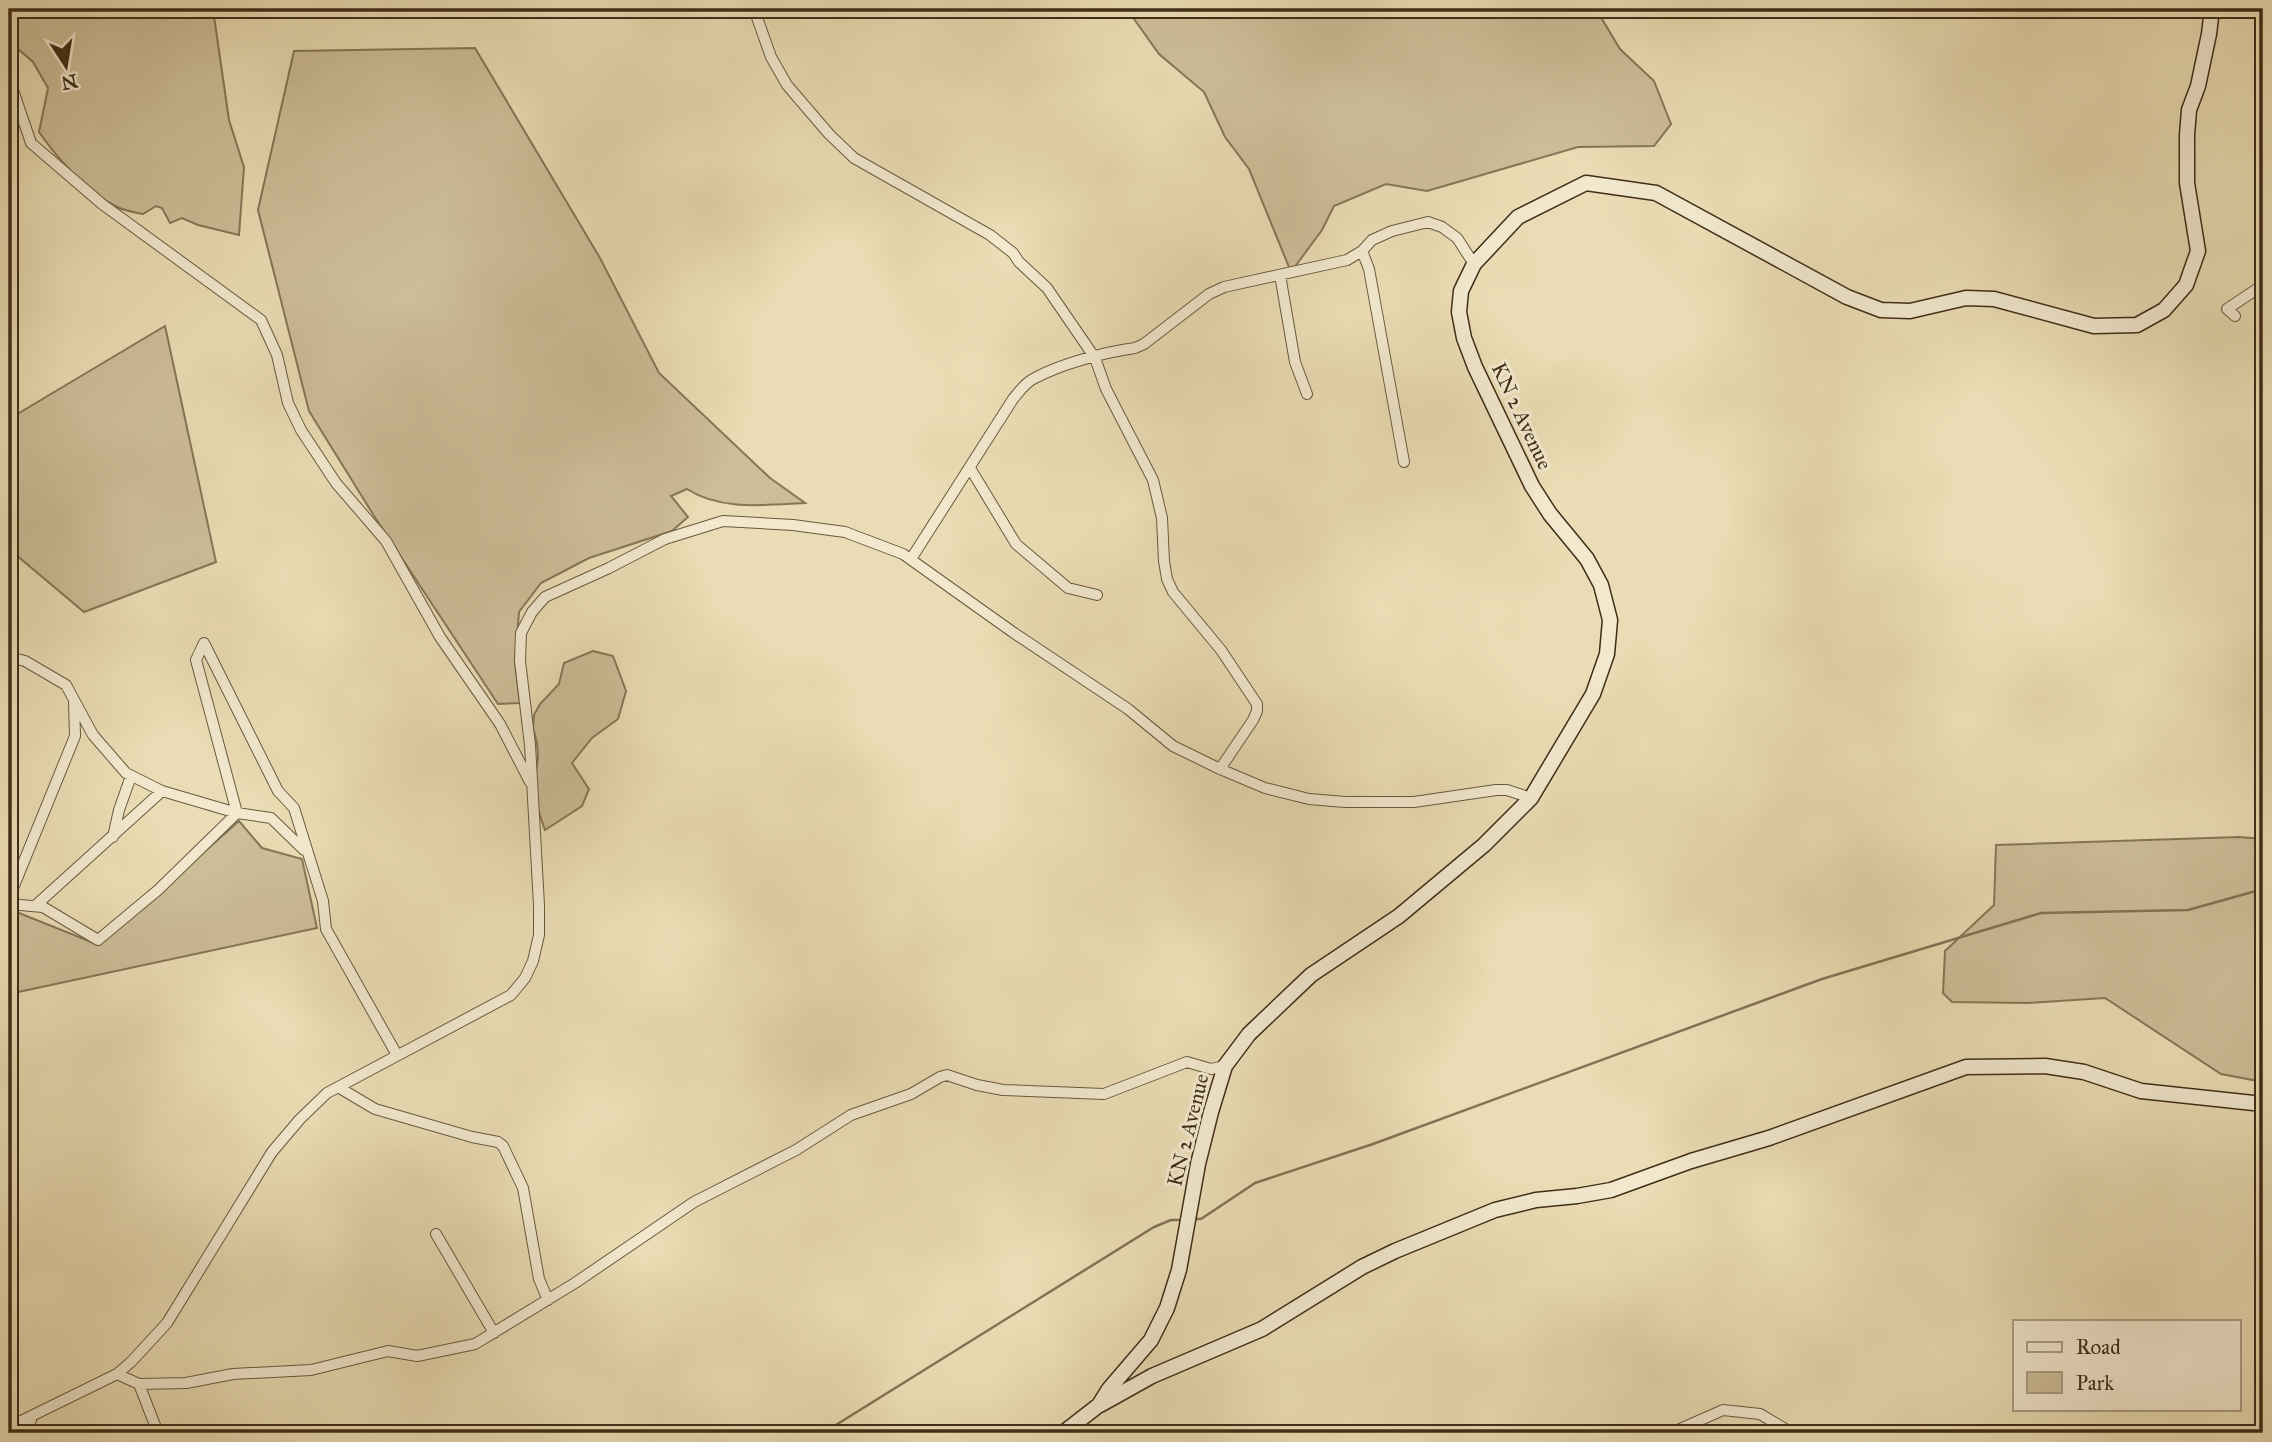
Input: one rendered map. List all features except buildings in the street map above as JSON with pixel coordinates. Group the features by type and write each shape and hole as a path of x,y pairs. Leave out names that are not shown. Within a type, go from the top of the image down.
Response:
{"main road":[{"name":"KN 2 Avenue","path":"1063,1433 1099,1405 1109,1389 1151,1340 1167,1308 1179,1270 1198,1164 1225,1066 1249,1034 1311,975 1399,916 1485,845 1531,798 1593,694 1607,654 1610,620 1601,585 1587,559 1549,514 1532,486 1471,357 1459,312 1461,291 1474,264 1518,218 1586,183 1656,193 1847,297 1881,310 1909,312 1966,298 1994,299 2094,326 2137,325 2164,310 2186,285 2198,251 2187,183 2187,135 2189,110 2198,86 2212,9"},
{"path":"1099,1405 1152,1376 1262,1329 1362,1267 1484,1214 1536,1200 1611,1190 1691,1161 1769,1138 1966,1067 2045,1066 2084,1072 2141,1091 2263,1104"}],"street":[{"path":"748,9 757,21"},
{"path":"754,9 771,57 787,85 829,134 854,158 1006,246 1047,288 1095,358 1106,389 1153,480 1161,518 1167,579 1173,592 1221,650 1257,704 1253,720 1220,769"},
{"path":"9,85 32,143 102,204 261,320 277,355 288,403 301,430 336,483 386,541 440,637 500,724 532,786"},
{"path":"911,559 1013,400 1033,379 1066,366 1144,344 1209,294 1224,287 1348,260 1362,251 1371,240 1392,231 1428,222 1442,227 1457,238 1474,264"},
{"path":"1362,251 1368,268 1404,461"},
{"path":"1280,275 1294,362 1307,394"},
{"path":"2235,316 2227,309 2263,285"},
{"path":"970,468 1016,544 1068,588 1097,595"},
{"path":"9,1414 9,1427 117,1374 131,1362 167,1323 272,1152 327,1093 511,995 525,978 533,961 539,935 539,905 519,638 528,617 545,597 665,539 723,521 793,525 845,532 903,554 1128,709 1173,746 1265,788 1309,799 1345,802 1414,802 1496,790 1507,790 1531,798"},
{"path":"237,813 196,660 204,643 278,790 294,808 323,901 326,929 397,1055"},
{"path":"9,657 25,661 66,685 93,735 126,773 162,791 237,813 271,818 307,853"},
{"path":"9,898 75,736 74,699"},
{"path":"113,838 131,776"},
{"path":"36,906 162,791"},
{"path":"9,904 43,907 98,940 158,890 237,813"},
{"path":"117,1374 139,1384 186,1383 233,1374 311,1370 388,1351 417,1356 475,1344 548,1300 694,1202 796,1150 851,1115 911,1094 940,1077 947,1075 1003,1090 1104,1094 1187,1062 1211,1069 1225,1066"},
{"path":"338,1087 375,1109 498,1142 503,1146 523,1188 540,1279 548,1300"},
{"path":"436,1234 494,1333"},
{"path":"139,1384 158,1433"},
{"path":"1671,1433 1723,1410 1760,1413 1792,1433"},
{"path":"26,1433 32,1417"}],"green space":[{"path":"9,9 213,9 229,120 244,167 239,235 198,225 182,218 170,223 162,208 156,206 143,214 120,208 95,193 74,174 39,132 48,88 33,62 9,41"},
{"path":"1127,9 1596,9 1620,49 1654,81 1671,124 1654,146 1578,147 1427,191 1386,184 1334,206 1322,230 1291,272 1249,169 1225,137 1204,92 1159,54"},
{"path":"475,48 600,258 659,373 770,478 805,503 729,504 700,496 687,489 671,496 688,517 672,531 589,558 541,583 519,612 515,663 520,703 498,704 376,519 309,411 258,210 294,51"},
{"path":"165,326 216,562 84,612 9,549 9,419"},
{"path":"593,651 613,656 626,691 618,719 592,738 572,763 589,789 582,806 545,830 536,804 538,757 533,728 534,715 540,704 559,684 564,663"},
{"path":"239,821 262,848 302,859 317,928 9,994 9,909 99,945"},
{"path":"2239,837 2263,839 2263,1082 2221,1074 2105,998 2028,1003 1952,1002 1943,993 1945,951 1994,905 1996,845"}],"waterway":[{"path":"1196,1219 1201,1219 1255,1183 1373,1144 1822,979 2041,913 2188,910 2263,889"},
{"path":"823,1433 1154,1227 1171,1220 1179,1220"}]}
